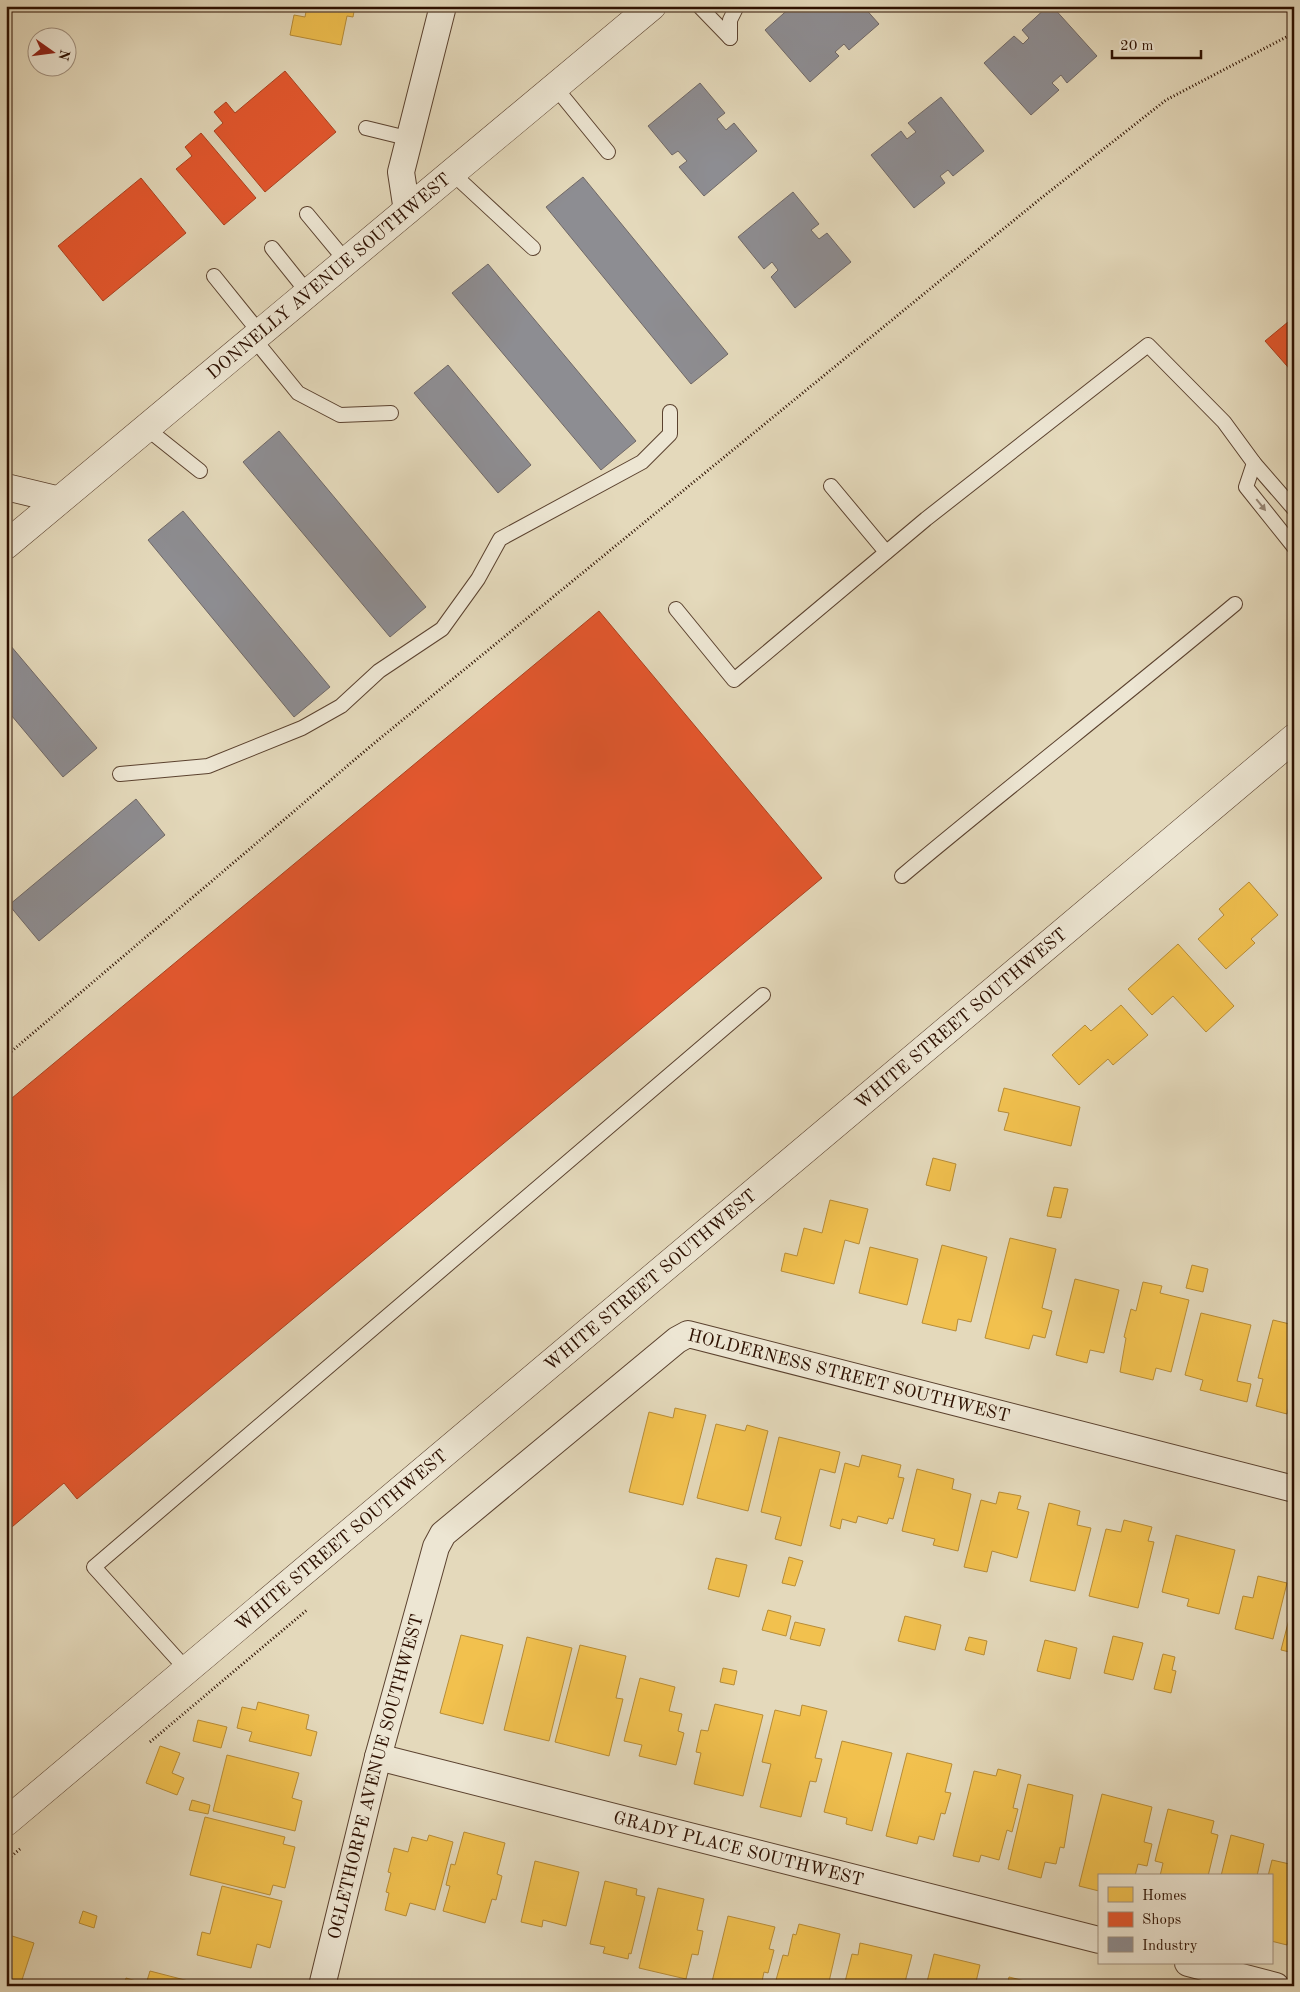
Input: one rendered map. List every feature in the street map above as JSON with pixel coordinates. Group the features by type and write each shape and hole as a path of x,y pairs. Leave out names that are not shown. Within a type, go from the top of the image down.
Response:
{"street":[{"path":"406,211 402,172 444,6"},
{"name":"DONNELLY AVENUE SOUTHWEST","path":"6,545 652,6"},
{"path":"6,487 60,500"},
{"name":"WHITE STREET SOUTHWEST","path":"6,1822 1294,738"},
{"name":"HOLDERNESS STREET SOUTHWEST","path":"429,1568 436,1547 444,1534 677,1340 688,1334 1294,1489"},
{"name":"OGLETHORPE AVENUE SOUTHWEST","path":"322,1986 378,1757 429,1568"},
{"name":"GRADY PLACE SOUTHWEST","path":"378,1757 1098,1940"},
{"path":"1192,1964 1276,1986"}],"lane":[{"path":"699,6 730,38 730,20 737,6"},
{"path":"555,87 608,152"},
{"path":"366,128 411,139"},
{"path":"452,173 533,248"},
{"path":"307,214 346,261"},
{"path":"272,248 308,293"},
{"path":"214,276 298,392 340,415 391,413"},
{"path":"676,609 734,680 886,552 1148,345 1224,422 1254,463 1294,509"},
{"path":"120,774 208,766 302,728 341,706 379,671 442,629 478,579 500,539 642,462 670,434 670,412"},
{"path":"146,428 200,471"},
{"path":"1254,463 1246,488 1294,546"},
{"path":"831,486 886,552"},
{"path":"902,876 1035,766 1101,716 1235,604"},
{"path":"187,1670 94,1567 763,995"}],"path":[{"path":"6,1056 372,745 1047,193 1166,100 1294,33"}],"building: Homes":[{"path":"307,6 355,6 353,17 347,16 341,45 290,35 294,15 305,17"},
{"path":"1249,882 1278,915 1251,939 1255,943 1226,969 1198,939 1224,915 1219,909"},
{"path":"1178,944 1234,1006 1206,1032 1173,996 1152,1015 1128,989"},
{"path":"1121,1005 1148,1035 1113,1065 1108,1059 1079,1085 1052,1055 1085,1025 1091,1031"},
{"path":"1004,1088 1080,1107 1071,1146 1004,1130 1009,1113 998,1111"},
{"path":"933,1158 956,1164 950,1191 926,1185"},
{"path":"1054,1187 1068,1189 1061,1218 1047,1216"},
{"path":"830,1200 868,1209 859,1244 845,1240 834,1284 781,1271 785,1253 797,1256 804,1228 822,1233"},
{"path":"1010,1238 1056,1249 1042,1308 1052,1311 1045,1338 1033,1335 1029,1349 985,1338"},
{"path":"942,1245 987,1257 971,1322 958,1319 956,1331 922,1323"},
{"path":"870,1247 918,1259 907,1305 859,1293"},
{"path":"1192,1265 1208,1269 1203,1292 1186,1288"},
{"path":"1075,1279 1119,1290 1104,1353 1090,1350 1087,1363 1056,1355"},
{"path":"1143,1282 1162,1286 1160,1293 1189,1300 1171,1372 1156,1368 1153,1380 1120,1372 1126,1338 1124,1337 1131,1309 1136,1311"},
{"path":"1201,1313 1251,1325 1237,1381 1251,1384 1247,1402 1200,1390 1203,1380 1185,1375"},
{"path":"1273,1320 1294,1325 1294,1403 1290,1402 1287,1414 1256,1406 1263,1379 1258,1378"},
{"path":"675,1408 706,1415 683,1505 629,1492 649,1412 673,1418"},
{"path":"716,1424 745,1431 747,1425 768,1431 748,1511 697,1498"},
{"path":"779,1437 840,1452 835,1473 820,1469 801,1546 775,1539 781,1517 761,1512"},
{"path":"862,1455 901,1465 898,1477 904,1478 893,1519 889,1518 887,1524 858,1516 856,1523 842,1519 840,1529 830,1526 845,1463 859,1467"},
{"path":"917,1469 954,1479 952,1489 971,1494 958,1551 933,1545 935,1539 902,1531"},
{"path":"999,1492 1021,1496 1017,1509 1029,1512 1017,1558 992,1551 987,1572 964,1567 981,1500 996,1504"},
{"path":"1049,1503 1080,1511 1077,1525 1091,1528 1075,1591 1030,1581"},
{"path":"1124,1520 1152,1527 1148,1541 1154,1542 1138,1608 1089,1596 1106,1529 1121,1532"},
{"path":"1176,1535 1235,1550 1219,1614 1187,1606 1189,1599 1162,1592"},
{"path":"789,1557 803,1561 795,1586 782,1583"},
{"path":"716,1558 747,1565 739,1597 708,1589"},
{"path":"1258,1576 1287,1583 1273,1639 1235,1629 1243,1596 1253,1598"},
{"path":"1294,1600 1294,1653 1281,1650"},
{"path":"768,1610 791,1616 786,1636 762,1630"},
{"path":"905,1616 941,1625 935,1650 898,1641"},
{"path":"795,1622 825,1629 820,1646 790,1639"},
{"path":"461,1635 503,1645 483,1724 440,1713"},
{"path":"1113,1636 1143,1643 1133,1680 1104,1673"},
{"path":"527,1637 572,1648 549,1741 504,1730"},
{"path":"969,1637 987,1641 984,1655 965,1650"},
{"path":"1045,1640 1077,1648 1070,1679 1037,1671"},
{"path":"580,1645 626,1656 616,1698 623,1699 609,1756 555,1742"},
{"path":"1163,1654 1175,1657 1172,1670 1176,1671 1171,1693 1154,1689"},
{"path":"723,1668 737,1671 734,1685 720,1682"},
{"path":"640,1678 675,1687 669,1711 682,1714 678,1731 684,1733 676,1765 639,1756 642,1745 624,1741"},
{"path":"258,1702 309,1715 306,1729 317,1732 311,1756 249,1741 252,1732 237,1728 242,1707 256,1710"},
{"path":"715,1704 763,1715 743,1796 694,1784 701,1753 696,1752 701,1730 708,1731"},
{"path":"802,1705 827,1711 815,1758 822,1759 816,1782 810,1781 801,1817 760,1807 771,1764 762,1762 775,1710 800,1716"},
{"path":"198,1720 227,1727 221,1748 193,1741"},
{"path":"842,1741 892,1753 872,1831 846,1824 847,1818 824,1812"},
{"path":"160,1746 180,1753 172,1773 184,1778 177,1795 146,1783"},
{"path":"907,1753 952,1764 945,1792 951,1793 945,1814 941,1813 934,1840 919,1836 917,1844 886,1836"},
{"path":"227,1755 299,1773 292,1798 302,1801 295,1831 213,1811"},
{"path":"998,1769 1021,1775 1013,1808 1018,1809 1012,1832 1007,1830 999,1860 981,1855 979,1862 953,1856 974,1771 996,1776"},
{"path":"1028,1784 1073,1795 1064,1848 1060,1847 1056,1864 1045,1862 1041,1878 1008,1869"},
{"path":"1102,1794 1152,1807 1144,1842 1152,1844 1147,1866 1138,1864 1136,1874 1098,1874 1098,1891 1079,1886"},
{"path":"192,1800 210,1805 208,1814 189,1810"},
{"path":"1168,1809 1214,1821 1211,1833 1218,1835 1208,1874 1160,1874 1163,1863 1155,1861"},
{"path":"205,1817 285,1837 283,1844 295,1847 285,1888 273,1885 270,1895 190,1875"},
{"path":"464,1832 505,1843 497,1874 502,1876 496,1900 492,1899 485,1923 443,1911 450,1886 446,1885 451,1864 455,1865"},
{"path":"429,1835 453,1842 435,1910 410,1903 406,1916 385,1910 389,1893 386,1892 391,1873 388,1872 394,1848 408,1852 412,1837 427,1841"},
{"path":"1231,1835 1264,1844 1257,1874 1221,1874"},
{"path":"1272,1860 1294,1865 1294,1919 1287,1945 1272,1941 1272,1874 1268,1874"},
{"path":"535,1861 579,1872 566,1926 543,1920 542,1927 521,1922"},
{"path":"605,1881 637,1889 636,1895 645,1897 631,1954 629,1953 628,1959 603,1953 605,1947 590,1944"},
{"path":"222,1886 282,1901 270,1948 257,1944 251,1968 197,1955 202,1932 210,1934"},
{"path":"658,1888 704,1899 697,1930 703,1931 698,1955 692,1954 686,1979 639,1968"},
{"path":"83,1911 97,1916 94,1928 79,1923"},
{"path":"728,1916 775,1927 769,1949 774,1950 768,1973 764,1972 761,1986 711,1986"},
{"path":"799,1924 840,1934 828,1986 781,1986 782,1981 776,1980 783,1955 788,1956 793,1934 796,1935"},
{"path":"6,1934 34,1943 20,1986 6,1984"},
{"path":"860,1943 912,1955 904,1986 844,1986 852,1954 858,1955"},
{"path":"934,1954 980,1965 975,1986 926,1986"},
{"path":"150,1971 208,1986 124,1986 126,1978 146,1984"},
{"path":"1009,1977 1045,1986 1007,1986"}],"building: Shops":[{"path":"285,71 336,132 265,192 214,131 223,123 214,112 226,102 235,113"},
{"path":"201,133 256,198 224,225 176,169 192,156 185,147"},
{"path":"141,178 186,233 103,301 58,246"},
{"path":"1294,317 1294,374 1265,341"},
{"path":"599,611 822,878 77,1499 64,1483 6,1532 6,1103"}],"building: Industry":[{"path":"792,6 798,6 802,11 808,6 863,6 879,24 849,50 844,44 835,52 839,56 810,82 765,30"},
{"path":"1048,6 1052,6 1097,56 1067,83 1061,75 1052,83 1059,90 1031,115 984,63 1014,36 1023,44 1029,38 1022,30"},
{"path":"700,83 725,113 717,119 726,130 734,123 757,151 704,196 679,167 687,161 678,151 672,155 648,126"},
{"path":"941,97 984,151 953,176 948,170 940,176 945,183 914,208 871,155 901,131 907,139 916,132 908,123"},
{"path":"583,177 728,354 691,384 546,207"},
{"path":"793,192 819,224 811,230 819,239 827,233 851,262 795,308 771,277 778,270 772,262 764,269 738,237"},
{"path":"488,264 636,441 601,470 452,293"},
{"path":"448,365 531,465 498,493 414,393"},
{"path":"279,431 426,607 390,637 243,462"},
{"path":"183,511 330,687 294,717 148,540"},
{"path":"10,645 97,748 63,777 6,709 6,648"},
{"path":"136,799 165,835 39,941 9,905"}]}
